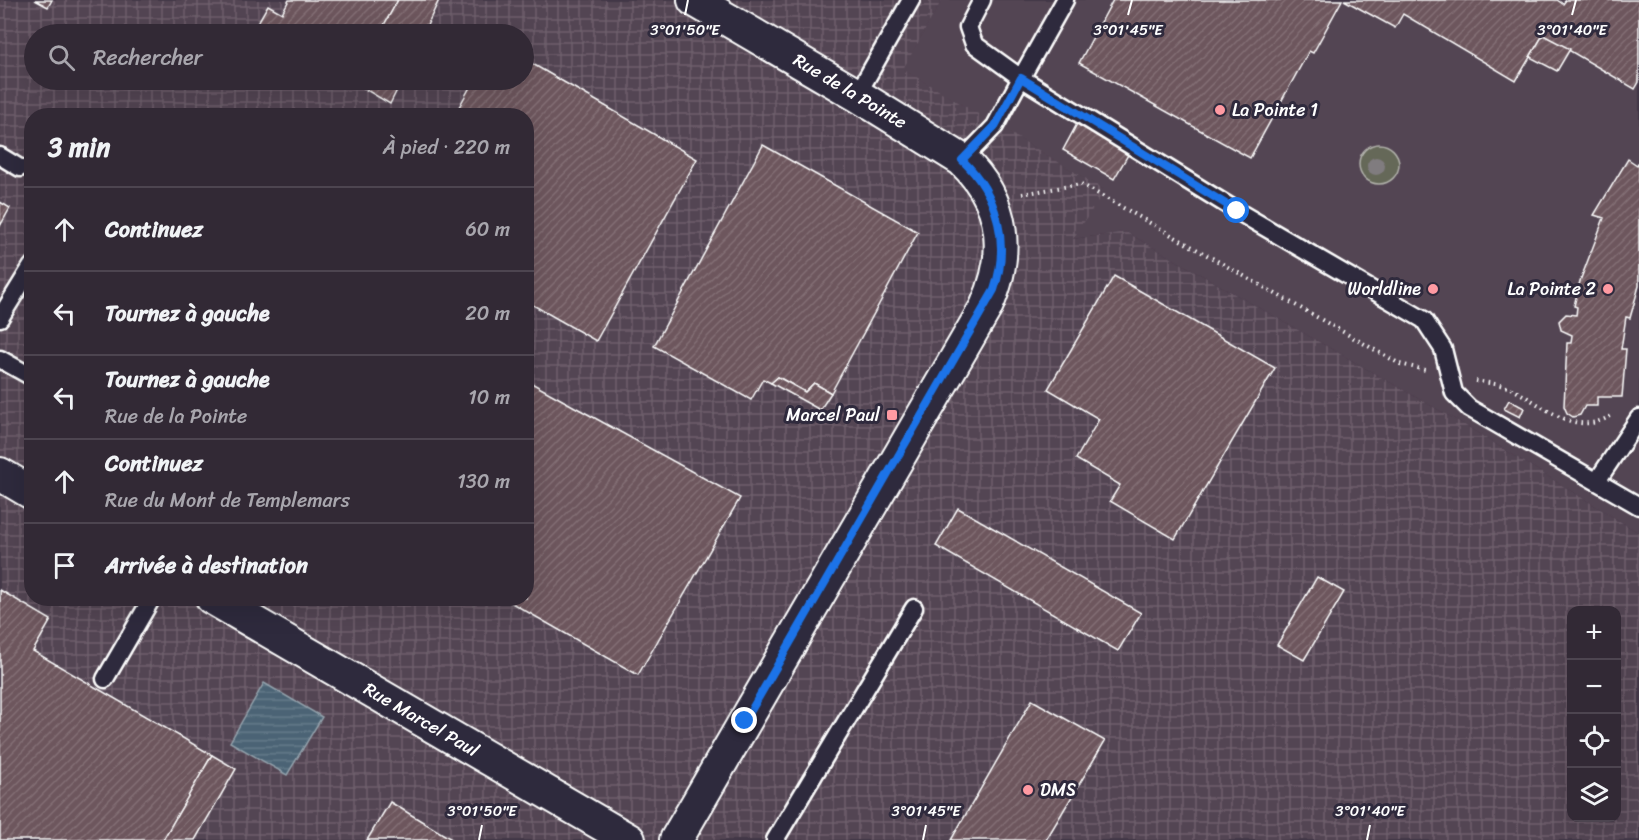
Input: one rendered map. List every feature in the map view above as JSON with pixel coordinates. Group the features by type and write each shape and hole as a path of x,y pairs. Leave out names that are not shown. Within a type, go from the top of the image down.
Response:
{"street":[{"name":"Rue de la Pointe","path":"676,840 986,307 999,274 1002,257 999,224 991,199 971,169 962,160 857,95 694,0"},
{"path":"0,474 24,488"},
{"name":"Rue Marcel Paul","path":"226,606 629,840"}],"lane":[{"path":"857,95 911,0"},
{"path":"982,0 968,27 975,44 1021,78 1237,211 1424,320 1443,349 1447,375 1454,393 1469,408 1639,506"},
{"path":"962,160 995,126 1065,0"},
{"path":"0,156 20,168"},
{"path":"0,318 24,279"},
{"path":"0,359 24,372"},
{"path":"1597,481 1639,418"},
{"path":"105,679 147,606"},
{"path":"775,840 914,608"}],"path":[{"path":"991,199 1081,184 1400,364 1511,388 1557,417 1579,424 1602,421 1621,409"}],"shaded area":[{"path":"0,0 942,0 903,69 1105,190 1073,239 1126,232 1463,424 1639,533 1639,840 0,840"},
{"name":"Worldline","path":"942,0 1639,0 1639,533 1463,424 1126,232 1072,239 1104,190 902,69"}],"green space":[{"path":"1379,144 1387,145 1393,150 1398,156 1398,172 1393,178 1387,183 1379,184 1371,183 1365,178 1360,172 1359,164 1360,156 1365,150 1371,145"}],"water":[{"path":"264,683 322,717 287,775 230,742"}],"building":[{"path":"35,0 52,0 48,7"},
{"path":"289,0 398,0 385,24 257,24 268,5 282,13"},
{"path":"398,0 439,0 428,24 385,24"},
{"name":"La Pointe 1","path":"1113,0 1342,0 1313,53 1309,51 1250,158 1079,63"},
{"path":"1344,0 1557,0 1563,4 1566,0 1639,0 1639,82 1635,89 1543,35 1516,81 1403,14 1395,28"},
{"path":"1543,35 1570,49 1557,71 1530,57"},
{"path":"534,65 697,159 596,341 534,306 534,108 458,108 468,90 534,90"},
{"path":"366,90 397,90 390,104"},
{"path":"1077,124 1129,153 1114,179 1063,150"},
{"path":"763,145 918,232 831,393 814,383 805,392 778,377 771,383 763,379 751,400 654,346"},
{"name":"La Pointe 2","path":"1628,159 1637,165 1639,161 1639,286 1630,318 1626,317 1621,349 1626,349 1622,397 1597,397 1597,406 1585,406 1580,415 1573,417 1567,413 1564,406 1567,343 1571,343 1572,335 1561,330 1559,321 1566,314 1576,315 1577,307 1574,306 1580,281 1604,218 1594,215"},
{"path":"0,202 10,208 0,226"},
{"path":"1114,276 1275,368 1175,539 1110,501 1120,485 1076,459 1099,419 1048,389"},
{"path":"778,377 805,392 814,383 831,393 820,410 771,383"},
{"path":"534,384 740,498 638,675 517,606 534,606"},
{"path":"1509,400 1524,408 1520,417 1504,409"},
{"path":"958,508 1141,613 1118,651 936,546"},
{"path":"1317,577 1344,592 1304,660 1277,645"},
{"path":"0,590 51,620 33,651 212,755 163,840 0,840"},
{"name":"DMS","path":"1032,700 1105,741 1046,840 951,840"},
{"path":"212,755 236,769 195,840 163,840"},
{"path":"390,802 453,840 367,840"}],"place":[{"name":"La Pointe 1","path":"1220,110"},
{"name":"Worldline","path":"1433,289"},
{"name":"La Pointe 2","path":"1608,289"},
{"name":"Marcel Paul","path":"892,415"},
{"name":"DMS","path":"1028,790"}],"route":[{"path":"745,721 898,460 994,290 1002,257 999,224 991,199 980,181 962,160 995,126 1021,78 1237,211"}]}
